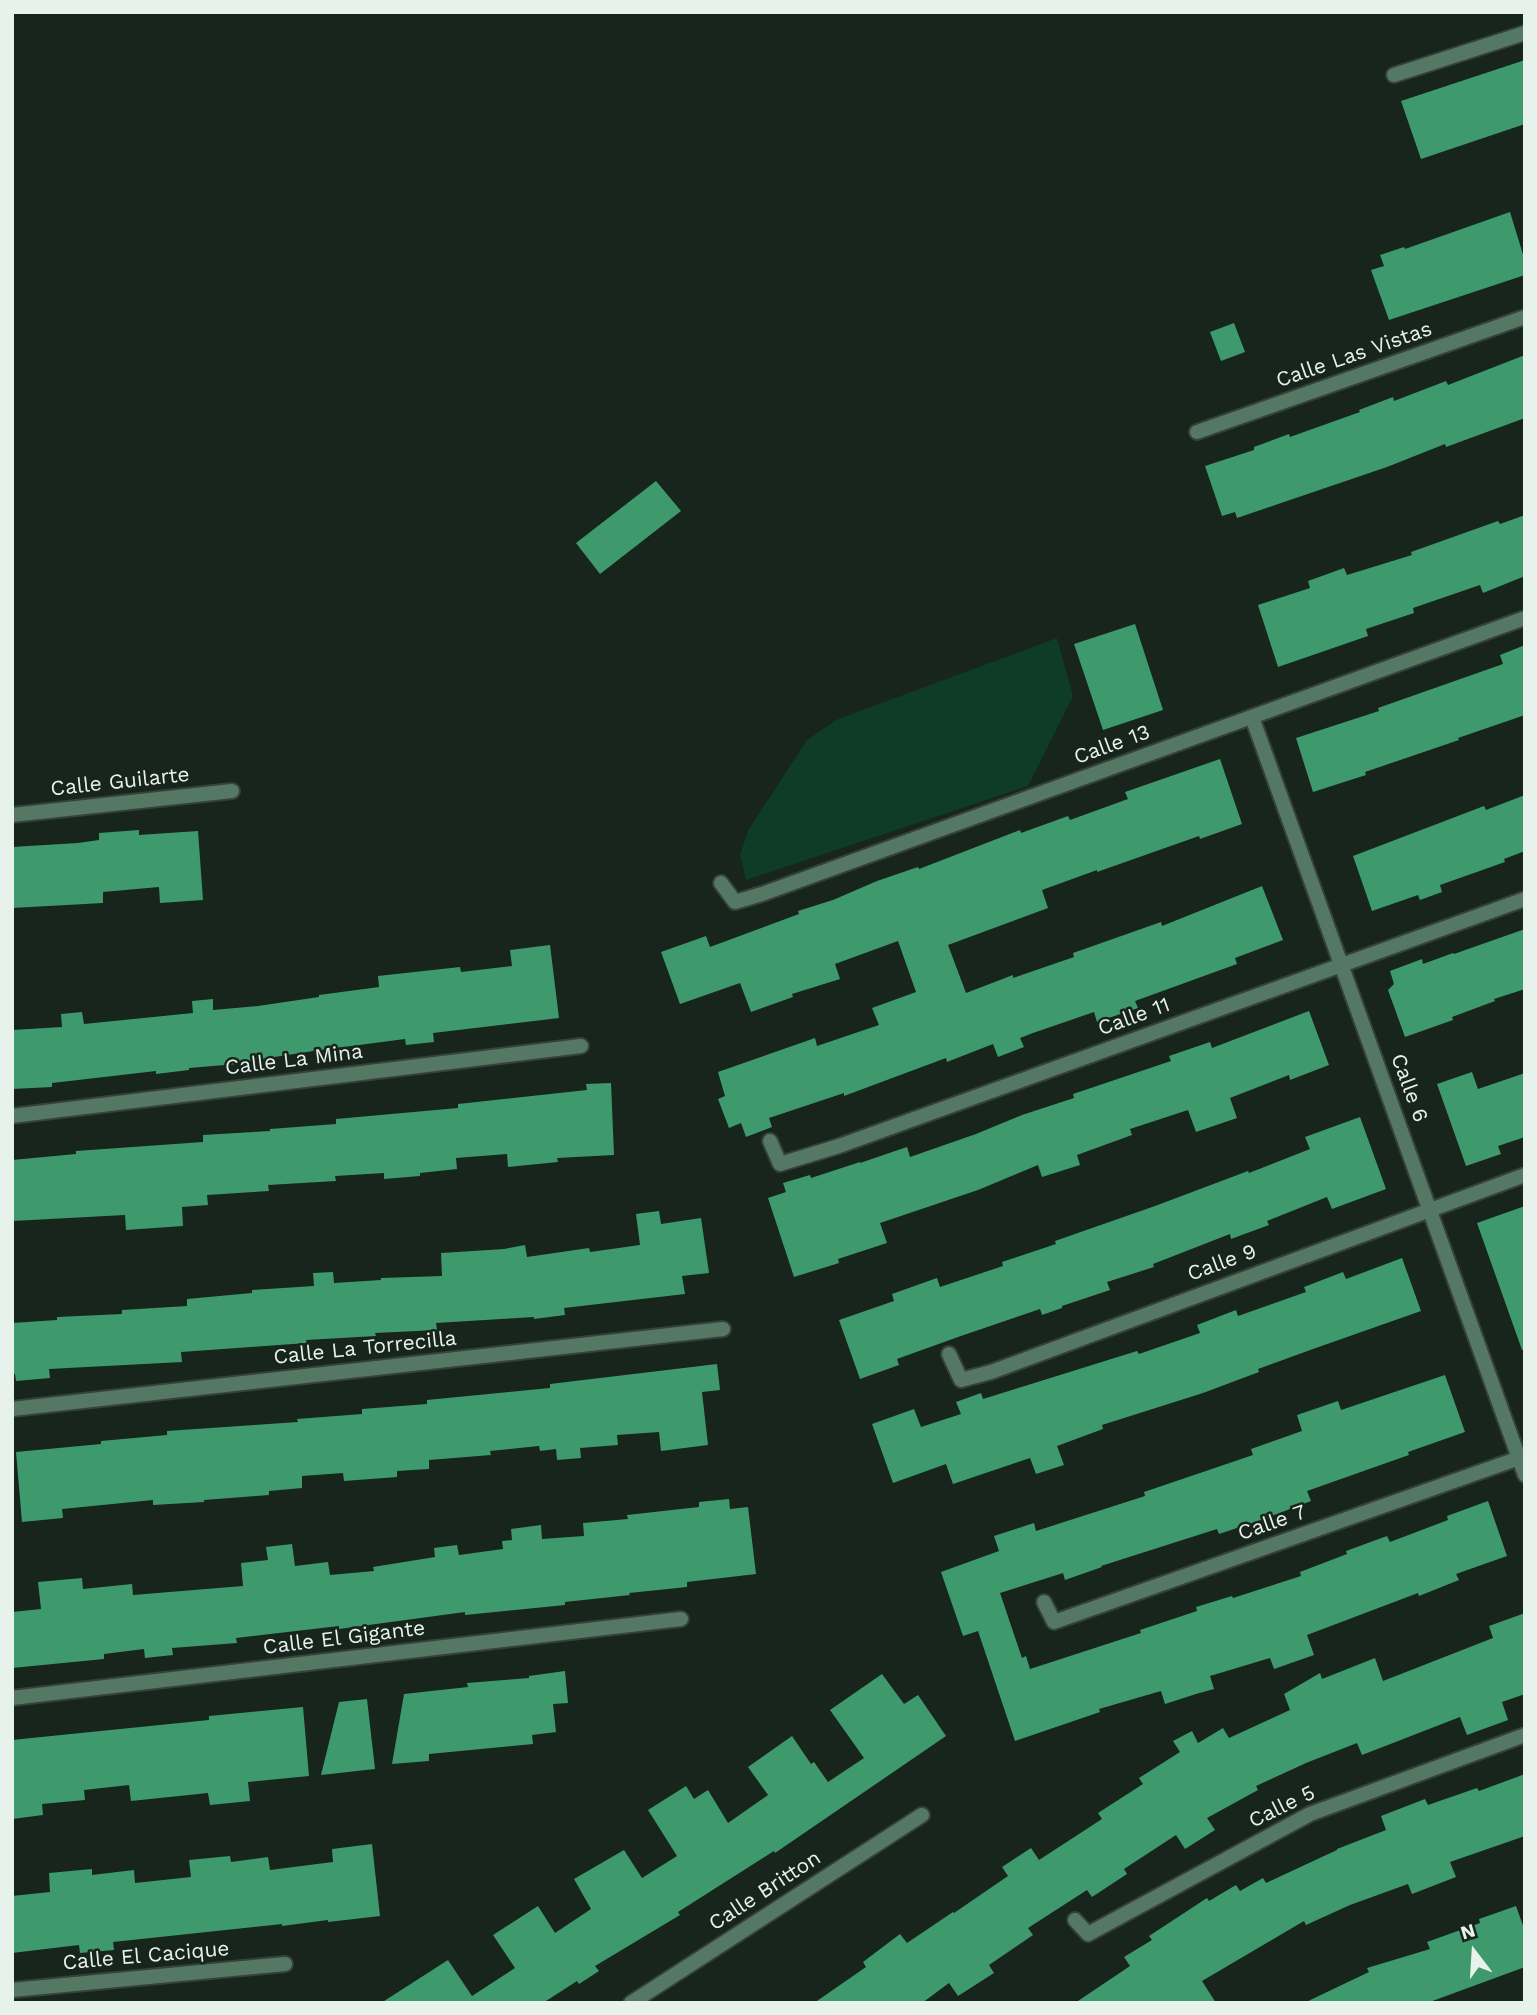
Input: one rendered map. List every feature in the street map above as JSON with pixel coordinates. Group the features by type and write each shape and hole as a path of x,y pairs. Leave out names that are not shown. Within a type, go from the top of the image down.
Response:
{"street":[{"path":"1394,75 1525,33"},
{"name":"Calle Las Vistas","path":"1197,432 1525,317"},
{"name":"Calle 13","path":"721,883 734,902 762,894 1525,618"},
{"name":"Calle 6","path":"1252,717 1522,1457 1525,1475"},
{"name":"Calle Guilarte","path":"12,815 232,791"},
{"name":"Calle 11","path":"770,1141 780,1164 839,1146 1525,899"},
{"name":"Calle La Mina","path":"12,1116 581,1046"},
{"name":"Calle 9","path":"949,1354 961,1380 991,1372 1525,1175"},
{"name":"Calle La Torrecilla","path":"12,1409 723,1329"},
{"name":"Calle 7","path":"1044,1602 1054,1622 1522,1457"},
{"name":"Calle El Gigante","path":"12,1698 681,1619"},
{"name":"Calle 5","path":"1075,1920 1088,1934 1310,1814 1525,1735"},
{"name":"Calle Britton","path":"631,2003 922,1815"},
{"name":"Calle El Cacique","path":"12,1990 285,1964"}],"green space":[{"path":"1057,638 1073,696 1028,786 746,880 740,854 749,829 807,740 836,720"}],"building":[{"path":"1525,60 1525,124 1421,159 1401,101"},
{"path":"1510,212 1525,261 1525,275 1389,320 1371,270 1384,266 1380,255 1404,247 1405,249"},
{"path":"1234,323 1245,352 1221,361 1210,332"},
{"path":"1525,355 1525,418 1237,518 1235,512 1222,516 1205,466 1254,450 1254,447 1289,434 1290,437 1360,412 1359,410 1393,397 1394,401 1446,381 1448,385"},
{"path":"656,481 681,511 600,574 576,543"},
{"path":"1525,515 1525,576 1483,593 1480,585 1413,608 1414,613 1366,629 1368,636 1278,667 1258,605 1310,588 1308,581 1344,568 1347,575 1412,555 1411,552 1498,521 1500,524"},
{"path":"1135,624 1163,710 1103,730 1074,644"},
{"path":"1525,645 1525,715 1365,772 1366,775 1313,792 1296,738 1379,711 1378,708 1503,664 1500,655"},
{"path":"1220,759 1242,824 1042,890 1048,908 948,945 966,993 1013,975 1013,978 1074,957 1073,953 1161,922 1162,926 1262,886 1283,940 1235,958 1237,964 1135,1001 1138,1008 1097,1022 1094,1012 1020,1038 1024,1047 998,1057 993,1044 947,1062 946,1058 844,1096 844,1093 769,1118 772,1127 746,1137 741,1123 729,1128 718,1099 725,1096 718,1072 815,1038 817,1046 879,1025 872,1008 916,992 898,941 835,964 840,979 792,994 793,997 751,1012 740,983 680,1004 661,952 706,936 710,947 877,881 918,867 919,869 1020,830 1021,833 1068,816 1070,820 1128,799 1125,792"},
{"path":"1525,795 1525,851 1504,859 1505,862 1440,885 1442,892 1420,900 1418,895 1372,911 1353,856 1484,806 1486,810"},
{"path":"139,830 139,835 198,831 203,900 160,903 159,887 103,892 103,903 12,908 12,847 78,843 99,840 99,833"},
{"path":"1525,929 1525,989 1494,999 1495,1001 1452,1017 1453,1020 1405,1037 1388,990 1394,984 1390,971 1422,959 1423,964"},
{"path":"550,945 559,1018 433,1033 434,1042 406,1045 405,1039 313,1051 249,1063 52,1083 52,1087 12,1089 12,1030 62,1027 61,1014 82,1012 84,1024 193,1013 192,1001 213,999 213,1010 258,1006 379,987 378,976 460,967 461,972 512,966 510,950"},
{"path":"1309,1011 1329,1065 1290,1080 1289,1075 1230,1098 1237,1118 1196,1132 1188,1110 1130,1129 1132,1135 1077,1155 1080,1165 1042,1177 1038,1165 978,1190 880,1223 887,1243 838,1259 839,1263 794,1277 768,1198 786,1192 783,1183 810,1175 811,1178 907,1147 910,1157 1074,1098 1073,1094 1171,1061 1169,1056 1210,1042 1212,1048"},
{"path":"1472,1072 1478,1089 1525,1073 1525,1137 1498,1146 1501,1154 1466,1166 1437,1084"},
{"path":"611,1083 614,1155 557,1158 558,1162 508,1167 507,1154 456,1158 457,1169 420,1173 420,1176 384,1179 384,1173 335,1176 336,1181 268,1185 269,1191 207,1195 208,1205 182,1207 183,1226 126,1230 125,1215 12,1221 12,1160 76,1154 76,1151 203,1142 203,1135 336,1124 336,1119 458,1108 458,1104 587,1090 586,1084"},
{"path":"1360,1117 1386,1189 1332,1209 1327,1197 1267,1221 1269,1225 1231,1239 1230,1234 1153,1264 1154,1267 1107,1282 1110,1290 1042,1315 1040,1309 958,1337 897,1359 899,1365 860,1379 839,1320 894,1301 892,1294 937,1278 940,1287 1003,1266 1002,1262 1056,1244 1055,1241 1248,1171 1249,1173 1310,1149 1305,1137"},
{"path":"1525,1206 1525,1349 1522,1350 1477,1223"},
{"path":"659,1211 661,1224 701,1218 709,1273 682,1276 685,1294 564,1308 565,1315 534,1319 436,1323 437,1330 375,1333 376,1336 306,1340 307,1343 181,1352 182,1362 49,1369 50,1378 16,1381 15,1374 12,1374 12,1323 57,1320 57,1317 122,1314 122,1310 187,1306 187,1299 252,1293 252,1290 314,1286 313,1273 333,1272 334,1283 442,1276 441,1253 525,1245 527,1257 589,1248 590,1252 640,1245 636,1214"},
{"path":"1402,1258 1421,1311 1258,1369 1259,1372 1203,1393 1102,1425 1103,1429 1057,1446 1064,1465 1036,1474 1030,1458 953,1484 946,1464 893,1483 872,1424 914,1409 921,1427 961,1414 956,1402 981,1393 983,1399 1137,1351 1139,1354 1200,1333 1197,1325 1236,1310 1238,1316 1306,1292 1304,1287 1343,1272 1346,1279"},
{"path":"717,1364 720,1390 702,1392 708,1445 661,1451 659,1432 617,1435 618,1445 580,1448 581,1458 557,1460 556,1449 540,1451 539,1446 490,1451 491,1455 429,1460 429,1469 397,1471 397,1477 344,1481 343,1473 302,1476 302,1488 269,1491 269,1495 153,1505 153,1500 62,1509 63,1518 22,1522 16,1452 167,1435 167,1431 298,1422 297,1419 362,1414 362,1409 427,1404 427,1400 550,1388 550,1384"},
{"path":"1445,1375 1465,1432 1307,1491 1311,1501 1261,1520 1219,1534 1217,1529 1065,1580 1063,1573 1000,1593 1022,1658 1026,1656 1030,1669 1141,1633 1140,1630 1197,1611 1196,1607 1301,1576 1300,1572 1347,1554 1346,1551 1387,1536 1390,1542 1488,1501 1507,1556 1456,1574 1459,1580 1419,1596 1418,1593 1307,1635 1314,1655 1274,1669 1270,1658 1210,1676 1214,1689 1165,1704 1161,1691 1099,1709 1100,1712 1015,1741 978,1631 963,1636 941,1572 999,1551 994,1536 1034,1523 1036,1531 1145,1496 1144,1492 1253,1455 1251,1449 1302,1431 1297,1415 1338,1401 1341,1410"},
{"path":"729,1499 730,1509 748,1507 756,1574 687,1582 687,1587 565,1602 565,1605 465,1615 465,1612 339,1629 339,1626 236,1638 237,1643 172,1648 173,1655 145,1658 144,1649 104,1654 104,1659 12,1668 12,1612 41,1609 38,1582 82,1578 83,1589 132,1584 133,1595 243,1586 241,1563 268,1560 266,1547 292,1544 295,1566 328,1562 330,1575 374,1571 373,1567 435,1557 434,1548 457,1545 459,1555 503,1549 502,1541 512,1540 511,1529 541,1525 542,1539 584,1536 583,1523 628,1519 627,1515 699,1507 699,1502"},
{"path":"1525,1613 1525,1694 1502,1702 1508,1720 1467,1735 1460,1717 1362,1755 1357,1743 1256,1786 1258,1790 1207,1818 1215,1830 1185,1849 1176,1835 1124,1869 1127,1874 1092,1897 1087,1890 1028,1928 1033,1935 989,1965 994,1973 958,1996 949,1983 922,2003 814,2003 866,1967 863,1962 900,1934 907,1943 1008,1876 1002,1867 1031,1848 1039,1860 1102,1819 1098,1813 1143,1784 1139,1778 1180,1752 1173,1741 1192,1731 1198,1743 1223,1728 1229,1738 1290,1710 1284,1694 1320,1673 1322,1679 1375,1658 1383,1681 1493,1638 1489,1626"},
{"path":"565,1671 568,1703 553,1704 556,1732 532,1735 533,1744 429,1754 429,1761 392,1764 404,1694 468,1687 467,1683 529,1678"},
{"path":"882,1674 904,1704 918,1695 946,1736 775,1853 774,1851 678,1912 680,1915 595,1966 599,1971 579,1984 577,1981 543,2003 381,2003 448,1960 472,1996 515,1968 493,1935 538,1906 555,1933 591,1909 574,1879 624,1850 642,1878 677,1856 648,1810 686,1786 694,1799 708,1790 728,1823 768,1795 748,1767 792,1736 811,1764 814,1762 828,1782 864,1758 830,1710"},
{"path":"367,1699 375,1769 321,1775 339,1702"},
{"path":"303,1707 309,1776 248,1782 250,1801 210,1805 208,1793 131,1801 129,1785 84,1790 85,1800 42,1804 43,1815 12,1819 12,1740 209,1720 209,1716"},
{"path":"1525,1774 1525,1836 1450,1862 1456,1877 1412,1894 1408,1884 1350,1905 1306,1925 1304,1921 1202,1981 1216,2003 1075,2003 1130,1966 1124,1957 1152,1940 1149,1936 1207,1898 1209,1901 1236,1885 1240,1891 1263,1878 1266,1883 1337,1849 1386,1830 1381,1816 1425,1799 1428,1805 1477,1788 1479,1791"},
{"path":"372,1844 380,1916 113,1942 114,1950 80,1953 79,1945 12,1953 12,1896 50,1892 49,1873 92,1869 92,1875 134,1870 135,1883 191,1877 189,1860 230,1856 231,1862 268,1857 270,1870 333,1862 332,1849"},
{"path":"1516,1906 1525,1931 1525,1967 1427,2003 1304,2003 1369,1972 1367,1968 1430,1949 1427,1942 1480,1923 1479,1919"}]}
